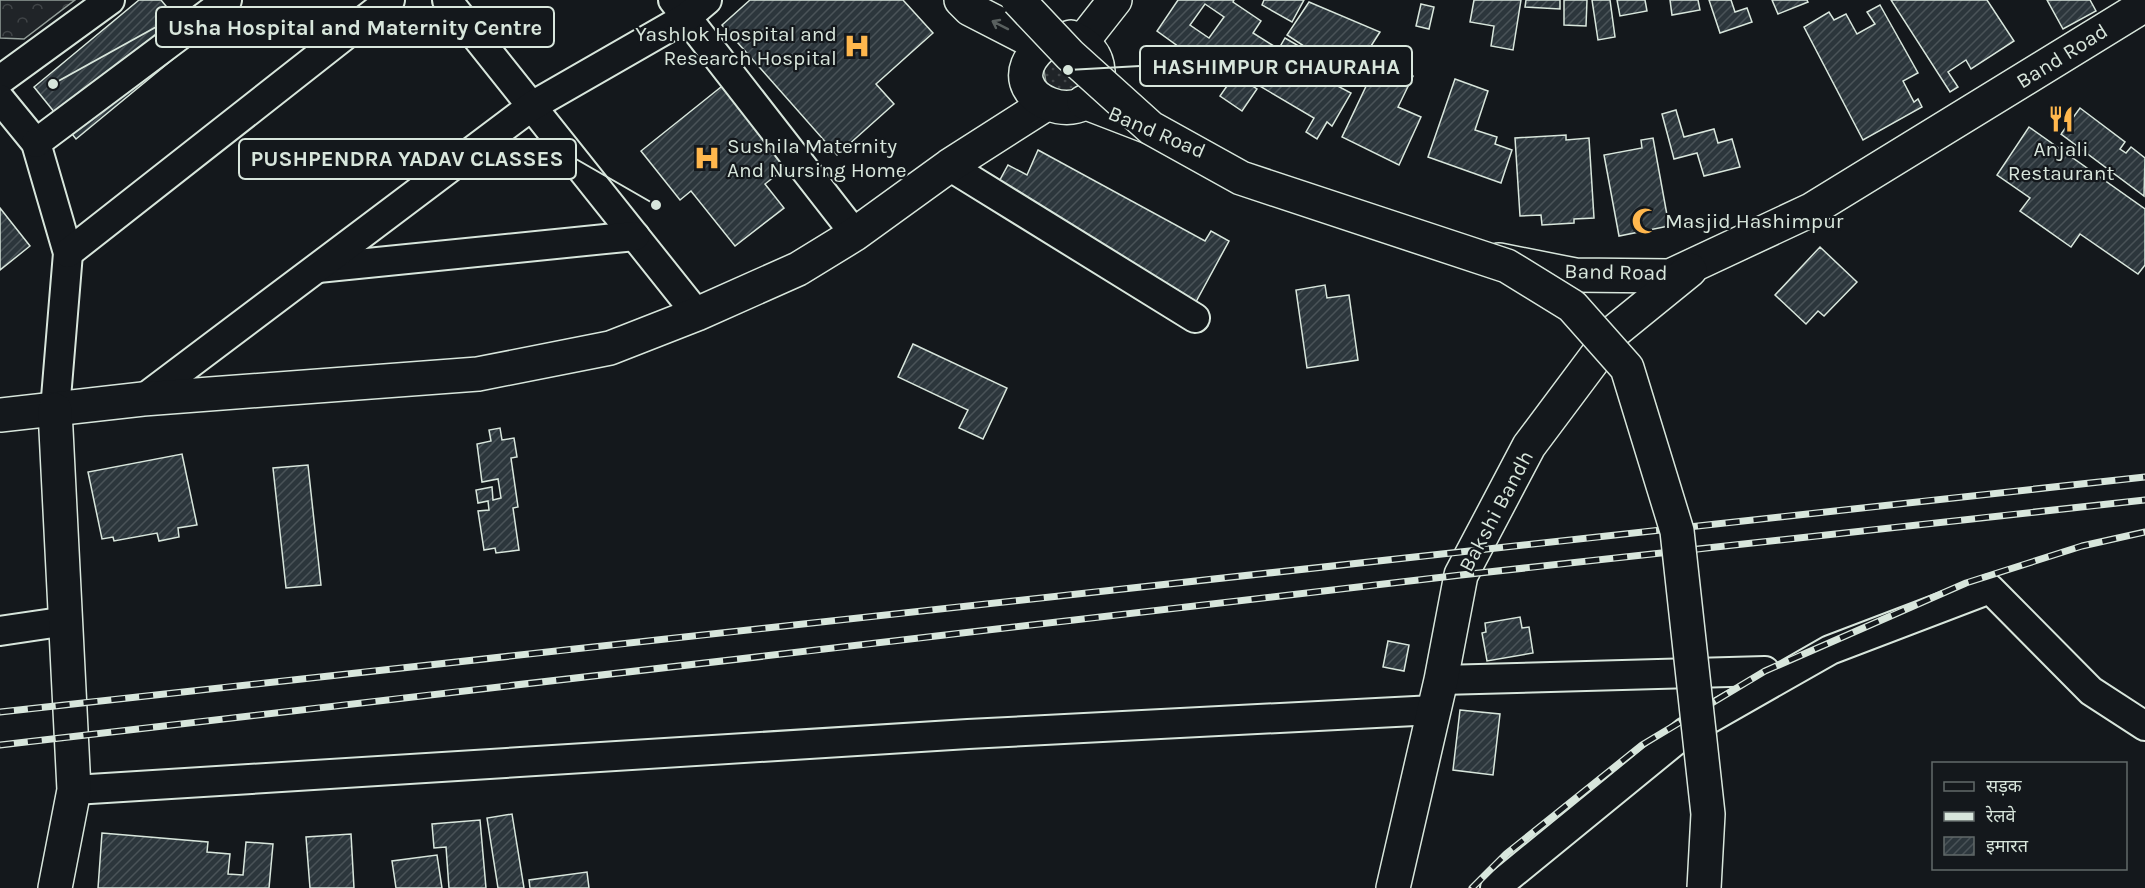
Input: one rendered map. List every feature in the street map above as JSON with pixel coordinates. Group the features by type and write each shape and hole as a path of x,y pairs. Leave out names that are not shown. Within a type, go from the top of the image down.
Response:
{"main road":[{"path":"961,0 970,9 1042,46"},
{"path":"1019,0 1042,46"},
{"path":"1019,0 1070,55 1151,128 1241,178 1507,266 1572,306 1627,368 1677,531 1708,814 1704,888"},
{"path":"1082,42 1115,0"},
{"name":"Band Road","path":"1084,102 1150,127 1330,211 1434,248 1575,275 1670,276 1811,210 2145,5"},
{"path":"1071,37 1082,42 1091,50 1099,73 1097,84 1084,102 1062,109 1047,104 1033,92 1026,69 1030,57 1042,46 1071,37"},
{"path":"0,415 143,399 478,374 609,348 697,314 798,268 855,234 949,166 1047,104"},
{"name":"Bakshi Bandh","path":"1393,888 1438,695 1461,576 1529,446 1615,331 1696,265"},
{"path":"55,410 74,790 55,888"}],"street":[{"path":"0,80 110,0"},
{"path":"36,143 227,0"},
{"path":"68,252 390,0"},
{"path":"447,0 697,314"},
{"path":"143,399 532,106 689,6 855,234"},
{"path":"0,99 36,143 68,252 55,410"},
{"path":"949,166 1195,318"},
{"path":"317,268 635,236"},
{"path":"1495,888 1686,732 1830,650 1990,589 2091,691 2145,726"},
{"path":"0,631 67,621"},
{"path":"74,790 968,734 1765,670"}],"green space":[{"path":"0,0 75,0 24,39 0,38"},
{"path":"1072,50 1079,87 1072,91 1058,91 1046,83 1043,63"}],"building":[{"path":"139,0 161,0 195,41 76,139 34,87"},
{"path":"750,0 903,0 933,33 876,84 894,104 837,155 722,25"},
{"path":"1178,0 1234,0 1233,2 1261,21 1253,33 1274,46 1248,83 1257,89 1242,111 1220,96 1229,83 1157,31","holes":["1205,4 1224,17 1209,38 1190,25"]},
{"path":"1264,0 1304,0 1292,22 1262,5"},
{"path":"1474,0 1521,0 1513,50 1491,46 1494,26 1470,22"},
{"path":"1526,0 1560,0 1560,9 1525,7"},
{"path":"1564,0 1587,0 1586,26 1564,25"},
{"path":"1592,0 1610,0 1615,37 1598,40"},
{"path":"1617,0 1645,0 1647,11 1620,16"},
{"path":"1670,0 1698,0 1700,10 1672,15"},
{"path":"1709,0 1731,0 1735,12 1747,8 1752,22 1720,33"},
{"path":"1772,0 1807,0 1808,2 1778,14"},
{"path":"1891,0 1987,0 2014,41 1971,69 1966,60 1948,72 1958,87 1950,92"},
{"path":"2047,0 2090,0 2096,11 2063,29"},
{"path":"1309,2 1380,32 1351,77 1287,35"},
{"path":"1421,4 1434,7 1429,29 1416,26"},
{"path":"1880,5 1918,73 1903,81 1914,102 1918,99 1922,107 1863,140 1804,27 1829,12 1834,20 1846,14 1857,34 1875,24 1867,12"},
{"path":"1285,38 1338,69 1330,82 1351,93 1332,126 1327,122 1317,139 1306,132 1314,118 1258,85"},
{"path":"1379,59 1413,76 1398,107 1421,117 1399,165 1342,137"},
{"path":"731,79 794,161 765,184 784,208 735,246 691,191 680,200 641,151"},
{"path":"1455,79 1488,91 1475,130 1497,137 1495,144 1512,150 1501,183 1428,157"},
{"path":"2080,108 2125,142 2120,149 2126,153 2131,147 2145,158 2144,196 2061,134"},
{"path":"1676,110 1684,137 1714,129 1718,143 1732,139 1740,167 1704,176 1697,153 1674,159 1662,114"},
{"path":"2029,127 2145,209 2145,265 2138,274 2080,234 2071,247 2020,211 2030,198 1997,175"},
{"path":"1566,135 1566,140 1589,138 1594,218 1574,219 1574,223 1542,225 1541,215 1520,216 1515,138"},
{"path":"1653,138 1669,226 1619,236 1604,155 1642,148 1641,140"},
{"path":"1038,150 1205,241 1211,231 1229,241 1191,311 989,200 1008,165 1027,175"},
{"path":"0,208 30,246 0,270"},
{"path":"1820,247 1857,282 1824,316 1818,311 1806,324 1775,295"},
{"path":"1325,285 1327,298 1349,295 1358,360 1307,368 1296,290"},
{"path":"913,344 1007,388 983,439 959,428 968,410 898,377"},
{"path":"500,428 502,440 514,438 517,457 511,458 518,507 513,508 519,550 496,553 495,548 484,550 478,511 489,510 488,501 478,503 476,490 492,487 493,500 501,498 498,479 482,482 477,444 491,441 489,430"},
{"path":"182,454 197,525 178,528 179,537 159,541 157,533 114,541 113,537 102,539 88,472"},
{"path":"308,465 321,585 286,588 273,468"},
{"path":"1520,617 1522,628 1529,627 1533,653 1487,661 1482,633 1486,632 1485,623"},
{"path":"1388,641 1409,645 1404,671 1383,667"},
{"path":"1460,710 1500,714 1493,775 1453,770"},
{"path":"512,814 524,888 498,888 487,818"},
{"path":"480,820 486,888 449,888 446,847 434,848 432,824"},
{"path":"102,833 208,842 207,852 230,854 228,874 243,875 246,842 273,844 269,888 98,888"},
{"path":"351,834 354,888 310,888 306,837"},
{"path":"437,855 442,888 396,888 392,861"},
{"path":"587,872 589,888 530,888 529,880"}],"railway":[{"path":"0,712 2145,477"},
{"path":"0,745 1461,575 2145,500"},
{"path":"1472,888 1506,854 1642,745 1765,671 1966,583 2082,546 2145,532"}],"place":[{"name":"Yashlok Hospital and Research Hospital","path":"857,46"},
{"name":"HASHIMPUR CHAURAHA","path":"1068,70"},
{"name":"Usha Hospital and Maternity Centre","path":"53,84"},
{"name":"Anjali Restaurant","path":"2061,119"},
{"name":"Sushila Maternity And Nursing Home","path":"707,158"},
{"name":"PUSHPENDRA YADAV CLASSES","path":"656,205"},
{"name":"Masjid Hashimpur","path":"1645,221"}]}
